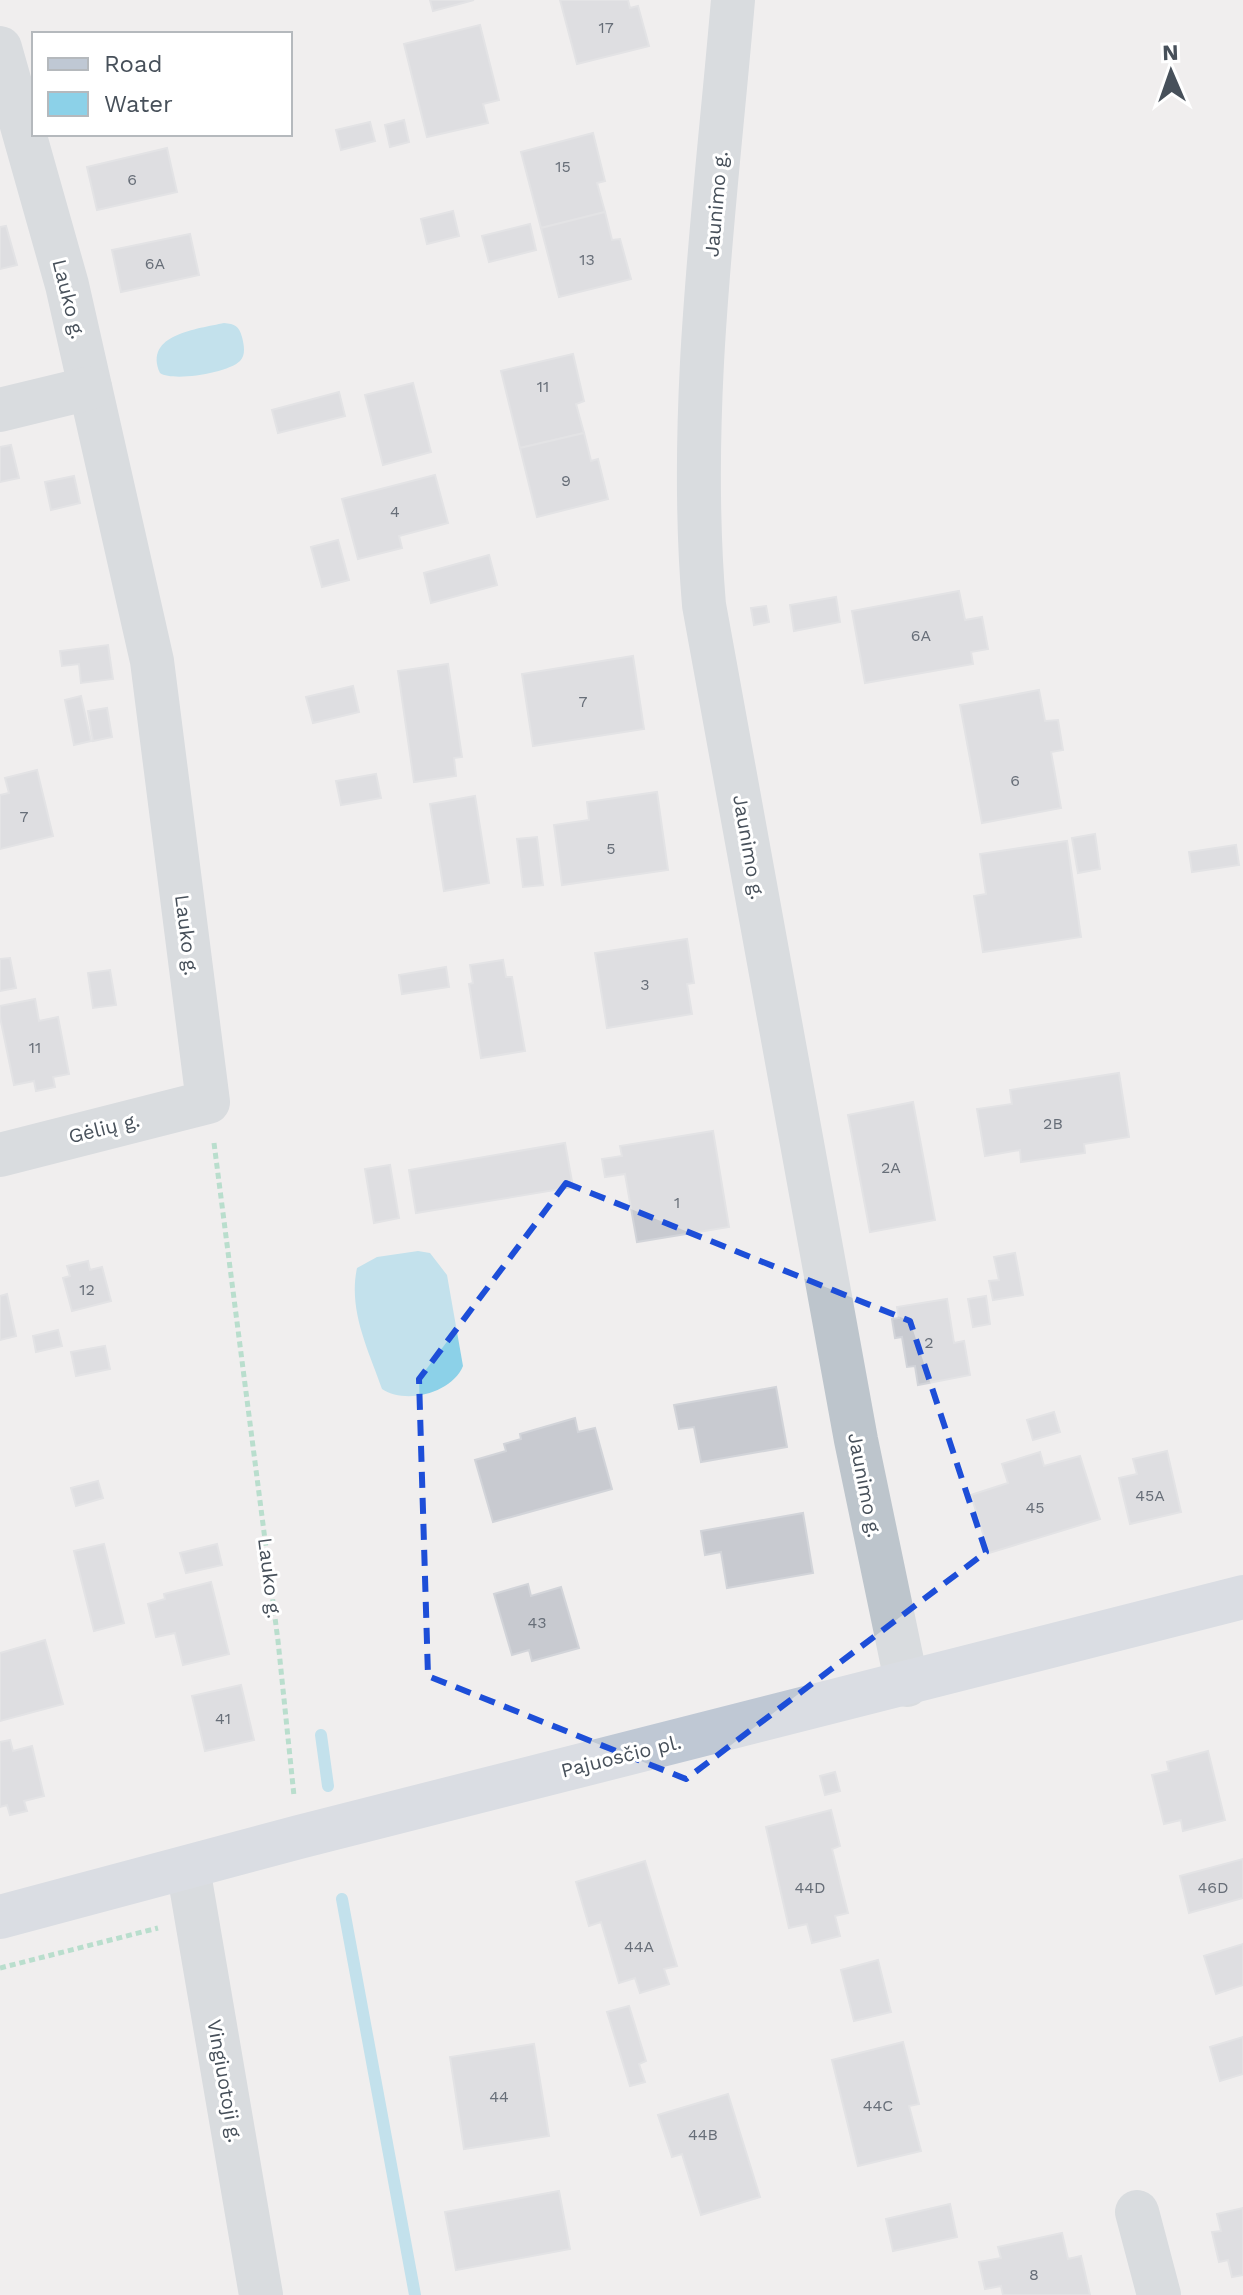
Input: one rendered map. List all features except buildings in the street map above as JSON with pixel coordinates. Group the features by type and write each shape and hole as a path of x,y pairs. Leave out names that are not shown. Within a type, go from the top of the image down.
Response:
{"main road":[{"name":"Pajuosčio pl.","path":"0,1917 299,1837 907,1685 1243,1597"}],"street":[{"name":"Jaunimo g.","path":"733,0 701,387 698,468 704,605 856,1440 907,1685"},
{"name":"Lauko g.","path":"0,48 67,285 152,661 208,1102"},
{"path":"0,410 90,388"},
{"name":"Gėlių g.","path":"0,1155 208,1102"},
{"name":"Vingiuotoji g.","path":"188,1868 261,2295"},
{"path":"1137,2212 1159,2295"}],"path":[{"name":"Lauko g.","path":"208,1102 278,1641 299,1837"},
{"path":"0,1968 197,1919"}],"highlighted area":[{"path":"566,1183 910,1321 986,1552 686,1779 428,1676 419,1379"}],"water":[{"path":"224,323 236,326 241,333 244,350 240,361 200,375 176,377 160,373 157,360 159,350 166,342 188,331"},
{"path":"418,1251 430,1253 447,1275 463,1366 449,1383 439,1389 427,1394 403,1396 382,1389 357,1314 355,1284 357,1268 377,1257"}],"waterway":[{"path":"321,1735 328,1786"},
{"path":"342,1899 415,2295"}]}
